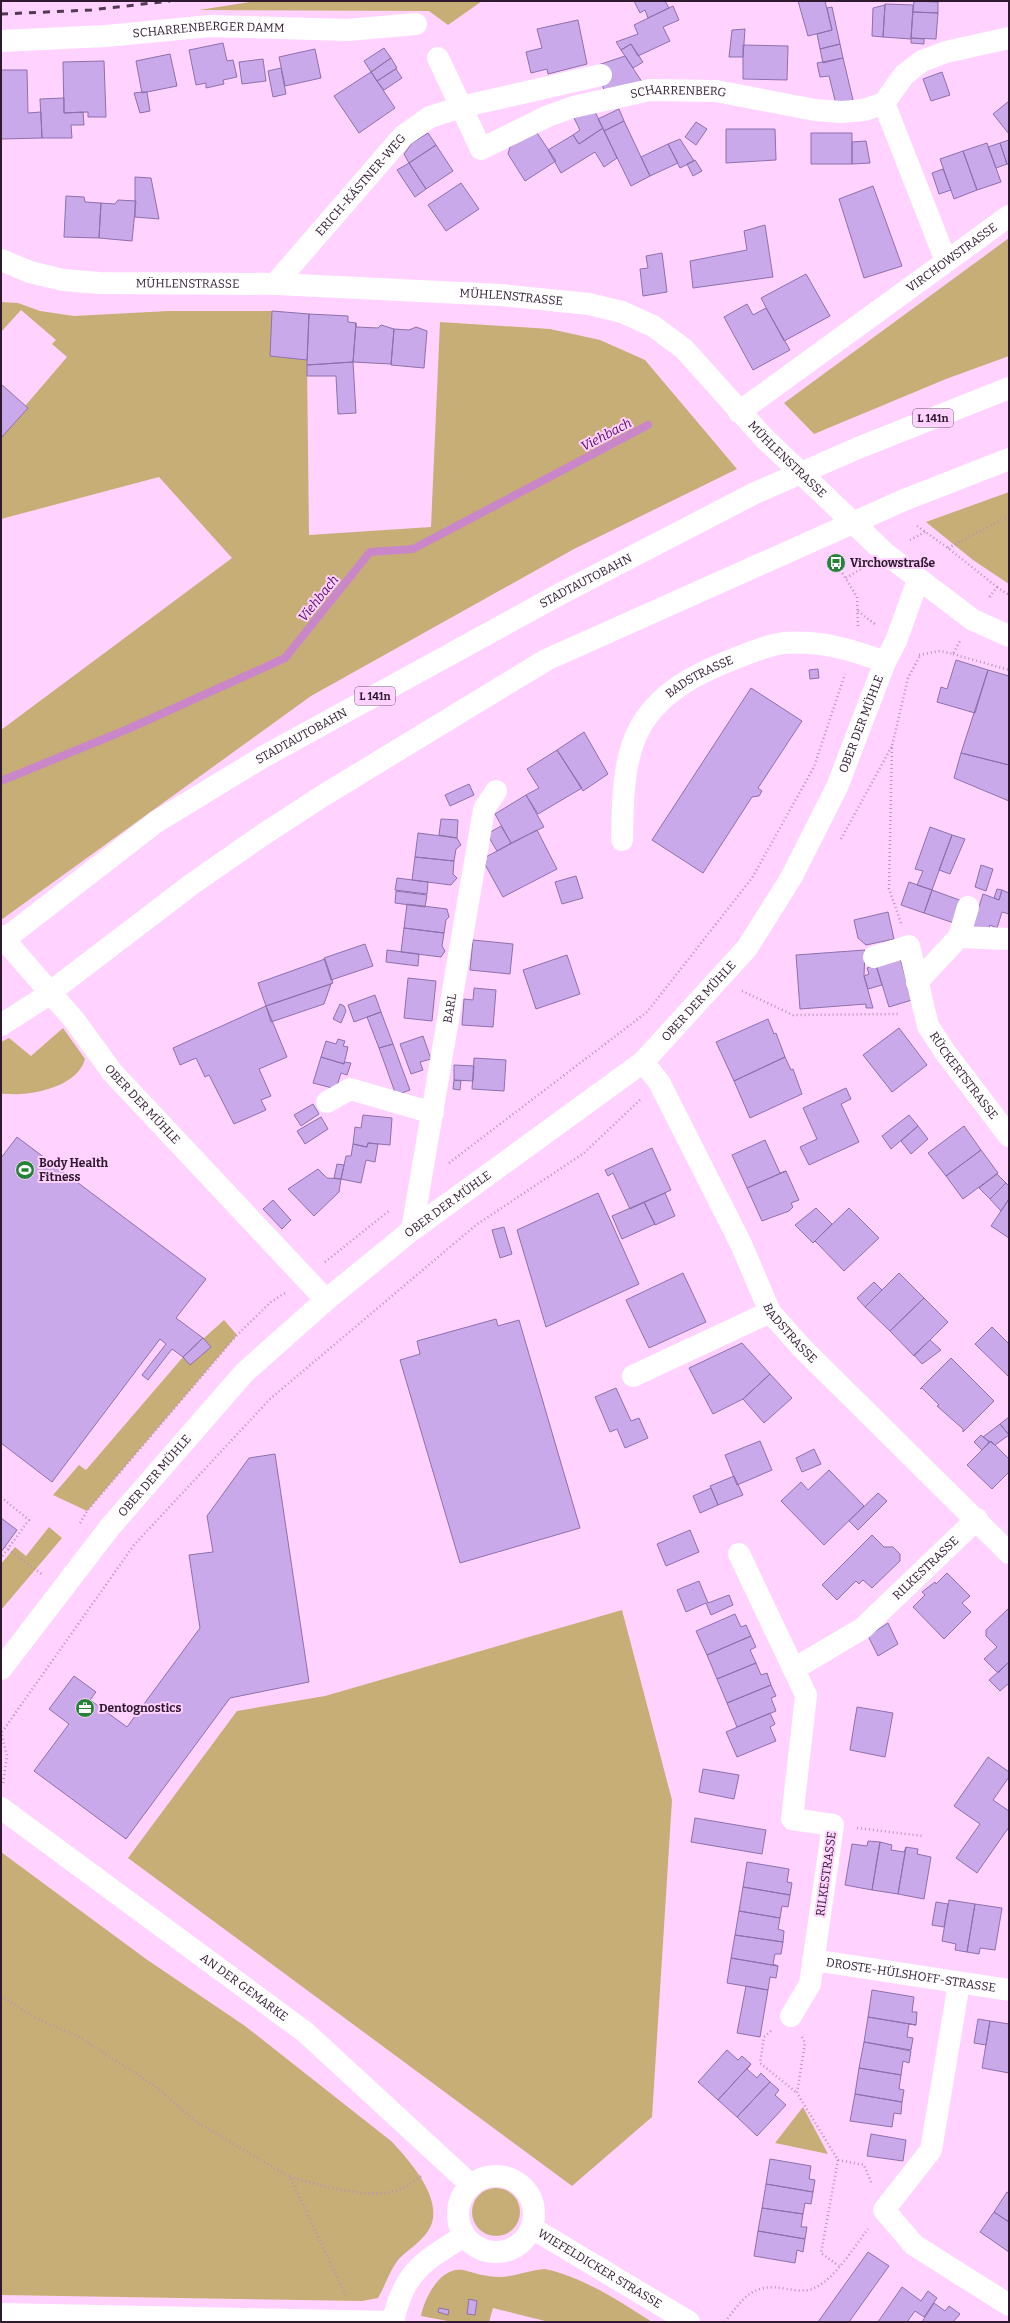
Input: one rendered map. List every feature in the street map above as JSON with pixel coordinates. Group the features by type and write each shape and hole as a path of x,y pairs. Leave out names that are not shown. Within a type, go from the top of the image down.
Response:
{"main road":[{"name":"SCHARRENBERGER DAMM","path":"1,41 106,36 210,26 348,30 416,24"},
{"path":"946,261 884,103 904,75 922,61 946,52 1009,38"},
{"path":"438,58 461,107"},
{"name":"ERICH-KÄSTNER-WEG","path":"275,284 404,136 430,117 461,107 601,75"},
{"name":"SCHARRENBERG","path":"461,107 481,149 548,116 573,107 650,90 716,91 784,105 842,112 864,110 884,103"},
{"name":"VIRCHOWSTRASSE","path":"739,412 1009,216"},
{"name":"MÜHLENSTRASSE","path":"1,260 30,272 64,280 100,283 275,284 536,298 605,307 646,323 670,338 700,366 739,412 879,548 918,580 972,620 1009,636"},
{"name":"STADTAUTOBAHN","path":"6,936 156,822 263,757 560,594 755,493 858,448 1009,388"},
{"path":"1,1025 40,1000 192,884 261,836 324,795 546,660 904,500 1009,459"},
{"name":"OBER DER MÜHLE","path":"1,1669 110,1527 244,1373 326,1300 412,1230 643,1062 747,948 791,878 837,787 885,662 896,641 918,580"},
{"name":"BADSTRASSE","path":"622,840 625,776 635,737 650,714 673,689 714,666 770,646 785,643 816,644 853,650 885,662"},
{"name":"BARL","path":"412,1230 484,809 496,791"},
{"path":"917,982 959,937 968,907"},
{"name":"OBER DER MÜHLE","path":"6,936 75,1021 112,1072 326,1300"},
{"path":"959,937 1009,939"},
{"path":"874,957 909,946"},
{"name":"RÜCKERTSTRASSE","path":"909,946 928,1026 938,1043 1009,1136"},
{"name":"BADSTRASSE","path":"643,1062 659,1082 741,1244 770,1312 802,1348 977,1519 1009,1553"},
{"path":"327,1102 350,1089 433,1113"},
{"path":"632,1376 770,1312"},
{"name":"RILKESTRASSE","path":"794,1669 863,1628 977,1519"},
{"name":"RILKESTRASSE","path":"739,1554 806,1695 792,1819 833,1825 810,1984 791,2016"},
{"name":"AN DER GEMARKE","path":"1,1808 305,2032 471,2185"},
{"name":"DROSTE-HÜLSHOFF-STRASSE","path":"813,1960 1009,1990"},
{"path":"959,1983 931,2150 884,2210 914,2245 1009,2305"},
{"name":"WIEFELDICKER STRASSE","path":"464,2236 481,2250 493,2252 507,2251 522,2242 532,2228 534,2211 531,2198 522,2186 512,2179 500,2176 479,2180 471,2185"},
{"path":"1,2314 393,2322 397,2302 411,2275 422,2263 464,2236 459,2225 458,2212 463,2194 471,2185"},
{"name":"WIEFELDICKER STRASSE","path":"532,2228 689,2322"}],"path":[{"path":"917,526 948,548 1009,516"},
{"path":"79,1524 87,1511 237,1335 271,1302 306,1278 420,1185 647,1012 752,878 814,766 853,650 859,623 857,597 836,562"},
{"path":"997,588 1009,595"},
{"path":"953,654 1009,670"},
{"path":"909,946 889,889 892,746 908,678 920,656"},
{"path":"740,990 793,1015 924,1013"},
{"path":"1,1787 4,1780 7,1756 1,1731 134,1545 270,1399 385,1301"},
{"path":"1,1497 29,1520 1,1558"},
{"path":"5,1547 38,1571"},
{"path":"833,1825 923,1836"},
{"path":"1,1996 34,2017 81,2038 156,2087 196,2122 290,2177 347,2192 380,2192 402,2189 444,2160"},
{"path":"797,2093 805,2043 791,2016 764,2037 760,2063 797,2093 838,2160 821,2253 839,2266"},
{"path":"725,2322 743,2298 758,2289 767,2287 810,2290 830,2277 884,2210 864,2165 838,2160"},
{"path":"290,2177 357,2321"}],"shaded area":[{"path":"256,1 482,1 448,25 429,11 199,10"},
{"path":"1009,238 1009,356 946,379 814,434 784,403"},
{"path":"1,302 18,303 40,311 74,316 168,311 272,311 270,356 307,360 309,535 431,527 440,322 550,329 600,340 645,360 737,469 574,549 311,696 1,920 1,730 232,558 159,477 1,519 1,438 28,408 25,406 67,357 52,344 56,340 21,310 1,332"},
{"path":"1009,492 1009,584 973,560 926,522"},
{"path":"63,1028 85,1059 76,1074 59,1085 49,1089 29,1093 1,1094 1,1042 9,1038 31,1056"},
{"path":"224,1320 237,1335 87,1511 53,1495 79,1465 86,1470 183,1357"},
{"path":"49,1527 62,1538 1,1610 1,1564 15,1547 26,1556"},
{"path":"622,1610 672,1800 652,2117 572,2186 128,1858 237,1711 325,1696"},
{"path":"1,1852 146,1959 245,2026 391,2141 408,2160 425,2185 431,2198 433,2211 432,2223 422,2239 398,2260 378,2298 362,2301 1,2295"},
{"path":"803,2107 828,2154 775,2143"},
{"path":"491,2188 501,2188 510,2192 516,2198 520,2207 520,2217 516,2226 510,2232 501,2236 491,2236 482,2232 476,2226 472,2217 472,2207 476,2198 482,2192"},
{"path":"545,2269 587,2284 614,2298 652,2322 549,2322 493,2308 489,2322 453,2322 421,2316 434,2285 447,2273 455,2270 463,2270 485,2276 499,2277"}],"building":[{"path":"634,1 665,1 669,8 648,18 645,10 640,13"},
{"path":"798,1 825,1 832,30 808,36"},
{"path":"914,1 938,2 938,13 913,12"},
{"path":"885,4 913,5 911,39 883,37"},
{"path":"885,5 883,37 872,36 873,8"},
{"path":"673,6 679,20 663,27 670,41 638,56 631,44 621,50 616,42 638,34 634,25"},
{"path":"832,7 840,44 820,49 817,34 832,30 827,8"},
{"path":"913,12 938,13 936,39 911,38"},
{"path":"578,20 587,64 548,74 547,69 531,73 526,52 542,48 537,29"},
{"path":"745,29 743,57 729,57 732,30"},
{"path":"911,38 924,39 924,44 911,43"},
{"path":"223,43 227,61 233,60 237,77 223,80 224,84 206,88 206,83 196,85 189,50"},
{"path":"631,44 643,62 633,68 621,50"},
{"path":"840,44 843,58 823,63 820,49"},
{"path":"743,45 788,46 787,80 743,79"},
{"path":"384,48 391,58 371,72 364,61"},
{"path":"315,49 321,78 285,86 279,57"},
{"path":"170,54 177,86 142,93 136,61"},
{"path":"625,56 642,82 604,91 598,65"},
{"path":"391,58 397,68 377,81 371,72"},
{"path":"843,58 853,100 836,104 829,76 820,77 817,63"},
{"path":"263,59 266,81 242,84 239,62"},
{"path":"104,61 106,117 88,117 88,112 64,113 63,62"},
{"path":"281,68 286,94 273,97 268,71"},
{"path":"396,69 402,78 384,90 377,81"},
{"path":"1,70 27,70 28,113 41,112 42,138 1,139"},
{"path":"371,72 395,108 359,133 334,96"},
{"path":"942,72 950,95 931,101 923,79"},
{"path":"147,92 150,111 140,113 134,93"},
{"path":"64,98 64,113 83,112 84,125 71,125 72,138 42,138 40,99"},
{"path":"1009,101 1009,134 993,114"},
{"path":"592,106 603,128 579,144 573,135 580,130 573,116"},
{"path":"619,109 624,121 604,131 598,119"},
{"path":"624,121 650,176 631,186 604,131"},
{"path":"696,122 707,129 696,145 685,137"},
{"path":"603,128 617,158 604,167 595,152 561,173 548,150 573,135 579,144"},
{"path":"726,129 775,129 776,160 726,163"},
{"path":"535,130 556,161 525,181 508,154 510,147"},
{"path":"428,133 436,145 409,163 404,154 412,143"},
{"path":"811,133 852,133 852,164 811,164"},
{"path":"680,139 694,161 680,168 668,144"},
{"path":"1009,140 1009,164 1007,164 1000,143"},
{"path":"866,141 870,163 852,164 852,142"},
{"path":"987,143 1001,182 977,190 963,151"},
{"path":"1000,143 1007,164 996,168 988,147"},
{"path":"668,144 678,163 650,176 641,157"},
{"path":"436,145 453,171 426,189 409,163"},
{"path":"963,151 977,190 954,199 940,159"},
{"path":"695,160 702,171 693,176 687,164"},
{"path":"409,163 426,189 415,197 397,170"},
{"path":"943,169 951,190 939,194 932,173"},
{"path":"135,177 151,178 159,219 135,217"},
{"path":"461,183 479,209 446,231 428,205"},
{"path":"873,186 902,266 864,278 839,199"},
{"path":"66,196 84,197 85,202 101,203 99,238 64,237"},
{"path":"118,200 136,201 132,241 99,238 101,203 115,204"},
{"path":"765,225 773,277 693,288 690,261 747,250 744,231"},
{"path":"662,253 667,292 643,296 640,269 648,268 646,256"},
{"path":"806,274 830,316 784,341 761,298"},
{"path":"747,304 753,315 766,308 790,350 753,370 724,317"},
{"path":"272,311 309,314 307,360 270,356"},
{"path":"309,314 348,316 348,322 356,323 353,362 307,365"},
{"path":"356,323 356,327 378,328 381,325 394,329 391,364 353,362"},
{"path":"416,327 427,331 424,368 391,365 394,329 409,330"},
{"path":"353,362 356,413 338,414 336,376 307,376 307,365"},
{"path":"1,384 28,408 1,438"},
{"path":"956,660 988,670 975,713 937,702 941,687 947,689"},
{"path":"818,669 819,678 810,679 809,670"},
{"path":"988,670 1009,676 1009,765 961,753"},
{"path":"751,688 802,721 758,788 762,791 759,796 752,797 703,873 652,840"},
{"path":"584,732 608,774 583,791 557,750"},
{"path":"557,750 582,788 538,814 526,795 539,788 527,769"},
{"path":"961,753 1009,765 1009,801 954,778"},
{"path":"469,784 474,795 450,806 445,795"},
{"path":"526,795 544,827 511,843 495,814"},
{"path":"441,819 458,820 457,838 439,835"},
{"path":"501,826 511,843 497,851 487,834"},
{"path":"930,827 952,835 932,890 917,885 923,871 915,869"},
{"path":"537,830 557,869 503,897 482,859"},
{"path":"418,833 457,838 461,845 456,849 454,861 415,857"},
{"path":"952,835 965,839 950,874 939,870"},
{"path":"415,857 454,861 453,874 457,878 451,885 412,880"},
{"path":"981,865 993,869 986,891 975,887"},
{"path":"576,876 583,898 562,904 555,882"},
{"path":"397,878 428,882 427,894 395,890"},
{"path":"909,882 932,890 924,913 901,905"},
{"path":"997,889 1002,890 999,900 994,898"},
{"path":"932,890 962,901 954,923 924,913"},
{"path":"1002,890 1009,893 1009,914 1002,912 997,928 990,925 987,934 972,929 977,907 979,907 983,894 999,900"},
{"path":"396,891 427,895 425,907 395,903"},
{"path":"407,904 447,909 449,917 446,920 444,933 404,928"},
{"path":"888,912 894,939 866,945 858,938 854,920"},
{"path":"404,928 444,933 442,946 445,951 441,957 401,952"},
{"path":"473,940 513,944 510,974 470,970"},
{"path":"365,944 373,966 331,980 324,958"},
{"path":"387,950 419,954 418,966 386,962"},
{"path":"865,950 864,976 873,1008 866,1008 866,1004 800,1009 796,955"},
{"path":"567,955 580,994 536,1009 523,970"},
{"path":"900,958 912,1000 889,1007 876,965"},
{"path":"325,959 333,983 266,1006 258,983"},
{"path":"876,965 882,985 868,989 864,976 869,974 867,968"},
{"path":"408,978 436,981 432,1021 404,1018"},
{"path":"331,984 324,1004 271,1022 266,1006"},
{"path":"474,988 496,990 493,1027 462,1025 464,999 473,1000"},
{"path":"375,995 381,1012 354,1022 348,1005"},
{"path":"340,1004 344,1006 346,1011 341,1023 333,1019"},
{"path":"266,1006 287,1057 259,1069 271,1096 261,1100 266,1110 234,1124 209,1075 205,1077 196,1058 180,1065 173,1048"},
{"path":"381,1012 393,1044 379,1048 367,1017"},
{"path":"768,1019 774,1034 776,1033 785,1057 734,1081 716,1042"},
{"path":"899,1028 927,1065 892,1092 863,1055"},
{"path":"423,1036 431,1059 420,1062 423,1070 411,1074 400,1044"},
{"path":"338,1039 345,1041 343,1046 348,1047 344,1064 321,1057 326,1041 336,1044"},
{"path":"393,1044 410,1090 396,1095 379,1048"},
{"path":"321,1057 344,1064 344,1062 351,1063 347,1075 341,1073 336,1089 313,1083"},
{"path":"785,1057 791,1070 793,1069 802,1094 750,1118 734,1081"},
{"path":"474,1058 506,1060 504,1091 472,1089"},
{"path":"454,1065 474,1066 473,1081 454,1080"},
{"path":"454,1080 461,1081 460,1090 453,1089"},
{"path":"846,1088 851,1099 841,1104 859,1142 809,1165 800,1147 817,1139 803,1108"},
{"path":"313,1104 319,1114 301,1126 294,1115"},
{"path":"363,1115 392,1118 390,1145 368,1143 367,1147 353,1144 355,1127 361,1128"},
{"path":"909,1115 918,1126 891,1149 882,1136"},
{"path":"321,1117 328,1129 305,1144 297,1131"},
{"path":"918,1126 928,1139 911,1154 901,1141"},
{"path":"964,1126 981,1150 946,1176 928,1153"},
{"path":"17,1137 206,1279 176,1318 203,1338 183,1357 172,1349 148,1380 142,1375 166,1344 160,1339 52,1482 1,1443 1,1158"},
{"path":"765,1140 780,1173 786,1171 747,1188 732,1155"},
{"path":"368,1143 378,1144 375,1162 366,1160 361,1183 341,1179 346,1156 351,1156 353,1144 367,1147"},
{"path":"652,1148 671,1190 630,1209 613,1173 608,1176 605,1170"},
{"path":"981,1150 998,1173 963,1199 946,1176"},
{"path":"337,1164 344,1165 341,1179 334,1178"},
{"path":"318,1169 327,1178 341,1179 339,1192 314,1216 288,1189"},
{"path":"786,1171 799,1200 791,1203 793,1207 789,1211 762,1221 747,1188"},
{"path":"997,1174 1006,1183 990,1199 979,1188"},
{"path":"1006,1183 1009,1186 1009,1199 1001,1211 990,1199"},
{"path":"598,1193 639,1284 546,1327 517,1230"},
{"path":"665,1193 675,1216 655,1225 644,1202"},
{"path":"1009,1199 1009,1238 991,1226"},
{"path":"273,1200 291,1220 282,1229 263,1209"},
{"path":"644,1202 655,1224 622,1239 612,1216"},
{"path":"816,1208 832,1224 813,1243 795,1225"},
{"path":"849,1208 879,1238 844,1271 815,1241"},
{"path":"504,1227 512,1254 500,1258 492,1230"},
{"path":"683,1273 706,1322 649,1348 626,1300"},
{"path":"899,1273 924,1298 890,1331 865,1307"},
{"path":"874,1282 882,1290 865,1307 857,1298"},
{"path":"924,1298 948,1322 914,1356 890,1331"},
{"path":"496,1319 498,1326 519,1320 580,1528 460,1563 400,1360 420,1354 417,1341"},
{"path":"992,1327 1009,1344 1009,1377 975,1344"},
{"path":"203,1338 211,1347 190,1365 183,1357"},
{"path":"930,1340 941,1350 922,1364 914,1355"},
{"path":"742,1343 770,1374 743,1399 713,1414 689,1368"},
{"path":"951,1358 994,1401 963,1432 963,1429 937,1406 939,1405 922,1388 920,1389"},
{"path":"770,1374 792,1398 764,1423 743,1399"},
{"path":"616,1388 631,1421 639,1418 648,1438 625,1448 617,1429 610,1432 595,1397"},
{"path":"1009,1417 1009,1435 1000,1424"},
{"path":"1000,1424 1009,1435 995,1445 983,1437"},
{"path":"981,1435 989,1442 982,1450 974,1442"},
{"path":"760,1441 772,1470 737,1485 725,1455"},
{"path":"991,1441 1009,1459 1009,1472 992,1489 967,1465"},
{"path":"814,1449 821,1464 802,1472 796,1458"},
{"path":"275,1454 309,1682 230,1698 126,1839 34,1771 69,1724 49,1709 74,1676 96,1692 90,1700 127,1727 200,1628 189,1555 213,1552 207,1516 249,1458"},
{"path":"829,1470 864,1506 824,1545 781,1501 801,1482 808,1490"},
{"path":"734,1476 743,1495 718,1505 710,1486"},
{"path":"711,1488 718,1505 700,1513 693,1496"},
{"path":"878,1493 887,1501 858,1530 849,1521"},
{"path":"1,1518 17,1530 1,1552"},
{"path":"690,1530 699,1552 666,1566 657,1544"},
{"path":"872,1535 884,1547 893,1547 900,1554 900,1561 872,1588 863,1580 859,1584 856,1581 837,1600 822,1585"},
{"path":"947,1573 970,1596 962,1603 971,1612 944,1639 913,1607 925,1595 922,1592 935,1582 936,1584"},
{"path":"699,1581 708,1603 729,1595 733,1605 711,1615 706,1603 686,1612 677,1590"},
{"path":"1009,1608 1009,1662 998,1673 984,1659 997,1647 986,1636 986,1630"},
{"path":"735,1614 741,1627 746,1625 751,1636 707,1655 696,1631"},
{"path":"888,1623 898,1644 878,1656 868,1636"},
{"path":"751,1636 756,1647 750,1650 756,1663 717,1679 707,1655"},
{"path":"1009,1662 1009,1683 1000,1691 989,1680"},
{"path":"756,1663 761,1675 767,1673 771,1685 727,1703 717,1679"},
{"path":"771,1685 776,1696 771,1698 776,1711 737,1727 727,1703"},
{"path":"857,1707 893,1713 885,1757 850,1750"},
{"path":"770,1713 775,1724 770,1727 776,1741 737,1757 726,1732"},
{"path":"988,1757 1009,1772 1009,1777 993,1800 1009,1811 1009,1827 977,1873 956,1858 980,1824 954,1806"},
{"path":"703,1769 739,1775 734,1799 699,1792"},
{"path":"695,1818 766,1830 762,1854 691,1842"},
{"path":"868,1841 880,1842 872,1890 845,1885 852,1844 867,1846"},
{"path":"880,1842 892,1845 891,1850 904,1852 906,1847 898,1894 872,1890"},
{"path":"906,1847 918,1849 917,1854 931,1857 924,1899 898,1894"},
{"path":"747,1862 789,1869 787,1882 792,1883 790,1895 743,1887"},
{"path":"743,1887 790,1895 788,1907 782,1906 780,1918 739,1911"},
{"path":"949,1900 975,1904 967,1952 955,1950 956,1944 942,1941"},
{"path":"936,1902 948,1904 944,1927 932,1925"},
{"path":"975,1904 1002,1908 995,1950 980,1948 979,1954 967,1952"},
{"path":"739,1911 780,1918 778,1929 784,1931 783,1942 735,1935"},
{"path":"735,1935 783,1942 781,1954 775,1954 773,1964 778,1966 731,1958"},
{"path":"731,1958 778,1966 776,1978 770,1977 768,1990 727,1983"},
{"path":"746,1986 768,1990 760,2037 737,2033"},
{"path":"872,1990 914,1997 912,2012 917,2012 916,2025 868,2017"},
{"path":"868,2017 916,2025 909,2024 907,2037 913,2038 911,2050 864,2042"},
{"path":"978,2019 990,2021 986,2045 974,2043"},
{"path":"990,2021 1009,2024 1009,2073 982,2068"},
{"path":"864,2042 911,2051 909,2063 903,2061 901,2075 859,2068"},
{"path":"727,2050 738,2060 742,2056 751,2064 718,2100 698,2082"},
{"path":"751,2064 747,2069 757,2078 761,2073 770,2082 737,2117 718,2100"},
{"path":"859,2068 901,2075 899,2089 904,2090 902,2102 855,2094"},
{"path":"770,2082 779,2090 775,2095 786,2105 757,2136 737,2117"},
{"path":"855,2094 902,2102 901,2114 894,2113 892,2127 850,2121"},
{"path":"871,2134 906,2140 903,2161 867,2156"},
{"path":"770,2159 811,2166 809,2179 815,2180 813,2192 766,2184"},
{"path":"766,2184 813,2192 811,2204 805,2203 803,2214 762,2208"},
{"path":"1007,2192 1009,2193 1009,2222 994,2212"},
{"path":"762,2208 803,2214 801,2227 807,2227 805,2239 758,2231"},
{"path":"994,2212 1009,2222 1009,2252 980,2232"},
{"path":"758,2231 805,2239 803,2252 797,2250 795,2263 754,2256"},
{"path":"868,2252 889,2266 849,2322 818,2322"},
{"path":"902,2287 921,2301 928,2291 937,2298 924,2317 915,2311 907,2322 878,2322"},
{"path":"469,2299 477,2301 475,2315 467,2314"},
{"path":"934,2303 945,2311 949,2306 960,2314 953,2322 922,2322"},
{"path":"439,2308 449,2310 448,2315 438,2312"}],"waterway":[{"name":"Viehbach","path":"1,781 128,729 285,658 370,552 413,549 648,425"}],"railway":[{"path":"1,14 91,10 170,1"}],"place":[{"name":"Virchowstraße","path":"836,563"},
{"name":"Body Health Fitness","path":"25,1170"},
{"name":"Dentognostics","path":"85,1708"}]}
